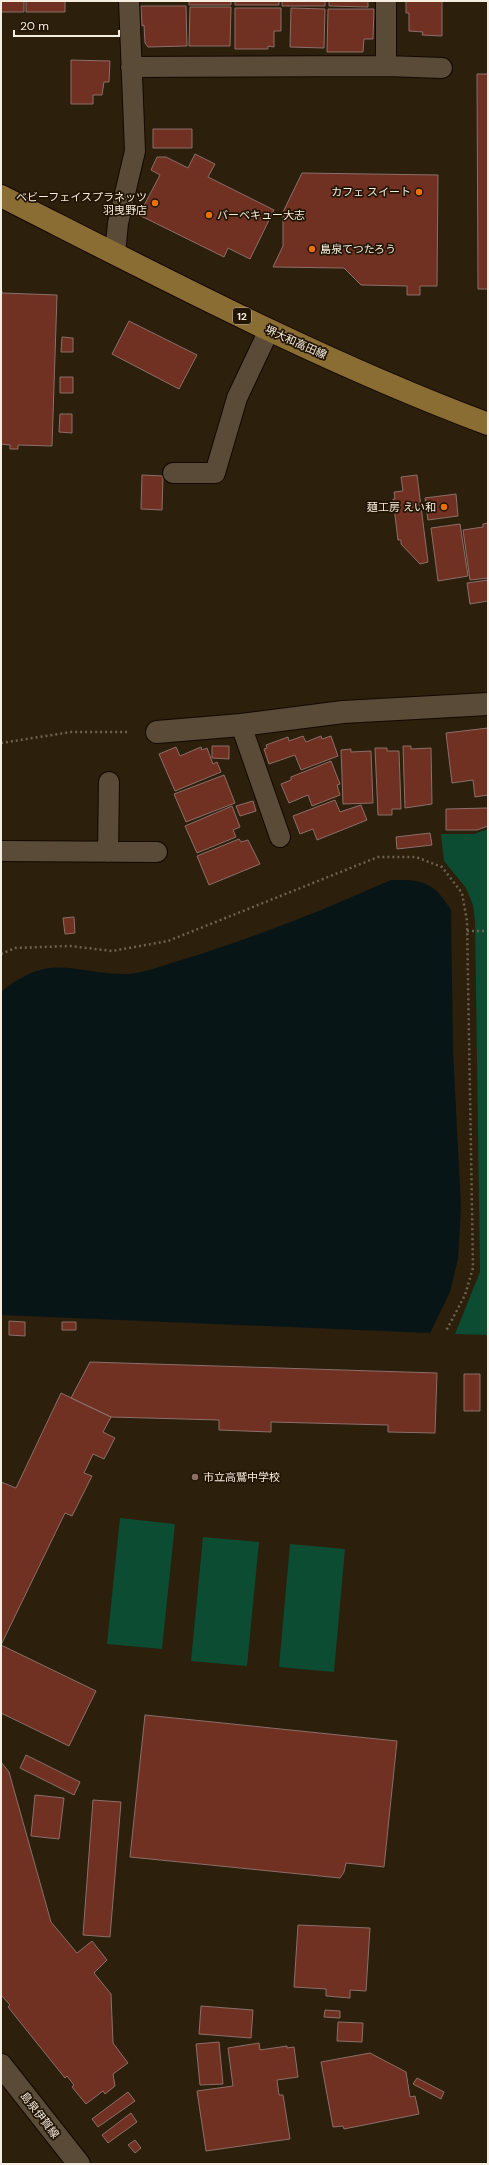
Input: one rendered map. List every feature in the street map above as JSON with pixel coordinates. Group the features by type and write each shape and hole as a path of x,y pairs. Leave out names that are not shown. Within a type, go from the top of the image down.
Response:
{"main road":[{"name":"堺大和高田線","path":"1,196 269,330 444,408 488,424"}],"street":[{"path":"157,732 241,725 343,712 488,704"},
{"name":"島泉伊賀線","path":"1,2065 79,2164"}],"lane":[{"path":"115,254 118,223 135,151 129,1"},
{"path":"386,1 386,66"},
{"path":"131,67 386,66 442,68"},
{"path":"173,473 215,472 237,398 269,330"},
{"path":"241,725 280,837"},
{"path":"108,852 109,782"},
{"path":"1,851 157,852"}],"path":[{"path":"1,743 71,732 157,732"},
{"path":"1,954 15,948 70,946 112,951 168,941 378,857 416,857 442,867 462,893 468,931 473,1268 465,1295 446,1331"},
{"path":"468,931 488,931"}],"green space":[{"path":"488,829 488,1335 455,1334 480,1272 475,921 473,905 466,888 444,861 441,834 474,834"},
{"path":"120,1518 175,1524 162,1649 107,1644"},
{"path":"203,1537 259,1542 247,1666 191,1661"},
{"path":"290,1544 345,1549 334,1672 279,1667"}],"shaded area":[{"path":"391,880 411,881 426,884 439,893 451,910 453,1051 461,1207 458,1259 450,1292 430,1333 1,1315 1,992 19,979 34,972 49,968 127,974 148,970 211,951 264,932 341,902"}],"building":[{"path":"1,1 24,1 24,12 1,12"},
{"path":"26,1 65,1 65,12 26,12"},
{"path":"189,1 231,1 231,5 189,5"},
{"path":"235,1 279,1 279,5 235,5"},
{"path":"282,1 325,1 325,6 282,6"},
{"path":"329,1 368,1 368,7 329,6"},
{"path":"406,1 442,1 442,36 422,35 423,32 409,31 409,13 406,13"},
{"path":"141,6 186,6 187,46 148,47 145,43 144,25 142,26"},
{"path":"190,7 231,7 230,46 189,46"},
{"path":"235,8 281,8 281,31 274,31 274,47 268,46 268,49 235,49"},
{"path":"291,8 325,9 324,48 290,47"},
{"path":"328,9 374,9 373,39 364,39 363,52 327,52"},
{"path":"71,60 110,61 109,82 104,82 102,95 93,95 93,104 71,104"},
{"path":"477,74 488,74 488,289 478,289"},
{"path":"153,129 192,129 192,148 153,148"},
{"path":"195,154 215,164 208,177 274,210 250,259 228,248 224,257 139,215 160,175 151,170 157,157 166,157 188,168"},
{"path":"302,173 438,175 437,286 420,286 420,295 407,295 407,286 361,285 344,268 273,267 283,246 283,212"},
{"path":"1,286 2,293 57,295 52,446 18,445 18,449 10,449 10,445 1,444"},
{"path":"129,321 197,355 179,389 112,354"},
{"path":"62,337 73,338 73,352 61,352"},
{"path":"60,377 73,377 73,393 60,393"},
{"path":"60,414 72,414 72,433 59,432"},
{"path":"142,475 163,476 162,510 141,509"},
{"path":"417,475 428,562 420,564 401,544 401,540 398,540 393,499 395,499 394,492 403,491 401,477"},
{"path":"456,494 458,516 428,520 425,498"},
{"path":"488,523 488,578 470,580 463,530 483,527 483,524"},
{"path":"460,524 468,576 438,581 431,528"},
{"path":"488,580 488,601 470,604 467,583"},
{"path":"488,728 488,795 475,797 473,780 452,783 446,733"},
{"path":"303,736 306,742 321,736 322,739 331,736 338,756 301,770 295,755 269,764 264,749 267,748 266,745 288,737 289,741"},
{"path":"212,746 229,746 229,759 212,758"},
{"path":"403,746 411,746 411,749 431,748 432,804 405,808"},
{"path":"176,747 180,756 201,747 202,750 207,748 213,764 217,762 221,772 175,791 159,754"},
{"path":"375,748 387,748 387,751 399,751 401,809 392,809 392,815 378,815"},
{"path":"351,749 351,752 371,751 373,803 343,804 341,750"},
{"path":"331,761 340,784 337,785 340,795 312,806 308,795 289,803 281,784 291,780 291,777"},
{"path":"224,775 235,803 186,822 174,794"},
{"path":"335,800 340,812 361,805 367,820 317,840 313,829 300,834 293,816"},
{"path":"253,801 256,811 240,816 236,806"},
{"path":"232,806 240,827 233,830 236,837 197,853 185,826"},
{"path":"488,808 488,826 477,830 446,830 446,809"},
{"path":"430,833 432,845 397,849 396,837"},
{"path":"239,839 241,842 248,840 260,864 209,885 197,856"},
{"path":"74,917 75,933 65,934 63,918"},
{"path":"9,1321 25,1322 25,1336 9,1335"},
{"path":"62,1322 76,1322 76,1330 62,1330"},
{"path":"90,1362 437,1373 435,1433 388,1432 388,1425 271,1422 271,1432 219,1430 219,1420 111,1417 71,1398"},
{"path":"464,1374 480,1374 480,1411 464,1411"},
{"path":"61,1393 111,1417 103,1432 115,1438 104,1459 93,1454 84,1473 92,1476 72,1516 65,1513 1,1645 1,1482 16,1488"},
{"path":"1,1645 96,1691 69,1746 1,1713"},
{"path":"145,1715 397,1741 384,1867 346,1863 344,1872 340,1878 130,1857"},
{"path":"26,1755 80,1782 74,1795 20,1768"},
{"path":"1,1762 9,1772 51,1922 77,1953 92,1941 107,1960 94,1973 111,1994 113,2043 128,2063 113,2074 115,2086 105,2094 103,2091 86,2104 72,2087 74,2085 67,2076 65,2078 8,2007 10,2005 1,1995"},
{"path":"35,1795 64,1798 59,1839 31,1836"},
{"path":"93,1800 121,1802 110,1937 83,1935"},
{"path":"298,1925 370,1928 366,1991 350,1990 350,1998 326,1996 326,1989 294,1987"},
{"path":"201,2006 253,2010 251,2038 199,2034"},
{"path":"325,2010 340,2011 340,2018 324,2017"},
{"path":"338,2022 363,2023 362,2042 337,2041"},
{"path":"219,2042 223,2084 200,2085 196,2044"},
{"path":"259,2043 260,2050 287,2046 287,2048 294,2047 298,2077 277,2080 279,2095 283,2095 290,2139 206,2151 197,2091 233,2086 228,2048"},
{"path":"370,2053 406,2072 410,2097 415,2096 419,2114 344,2129 343,2126 333,2127 321,2062"},
{"path":"417,2078 444,2092 441,2099 413,2084"},
{"path":"128,2092 135,2101 98,2127 92,2119"},
{"path":"131,2113 137,2122 108,2143 102,2135"},
{"path":"135,2140 141,2148 135,2153 128,2145"}],"place":[{"name":"カフェ スイート","path":"419,192"},
{"name":"ベビーフェイスプラネッツ 羽曳野店","path":"155,203"},
{"name":"バーベキュー大志","path":"209,215"},
{"name":"島泉てつたろう","path":"312,249"},
{"name":"麺工房 えい和","path":"444,507"},
{"name":"市立高鷲中学校","path":"195,1477"}]}
